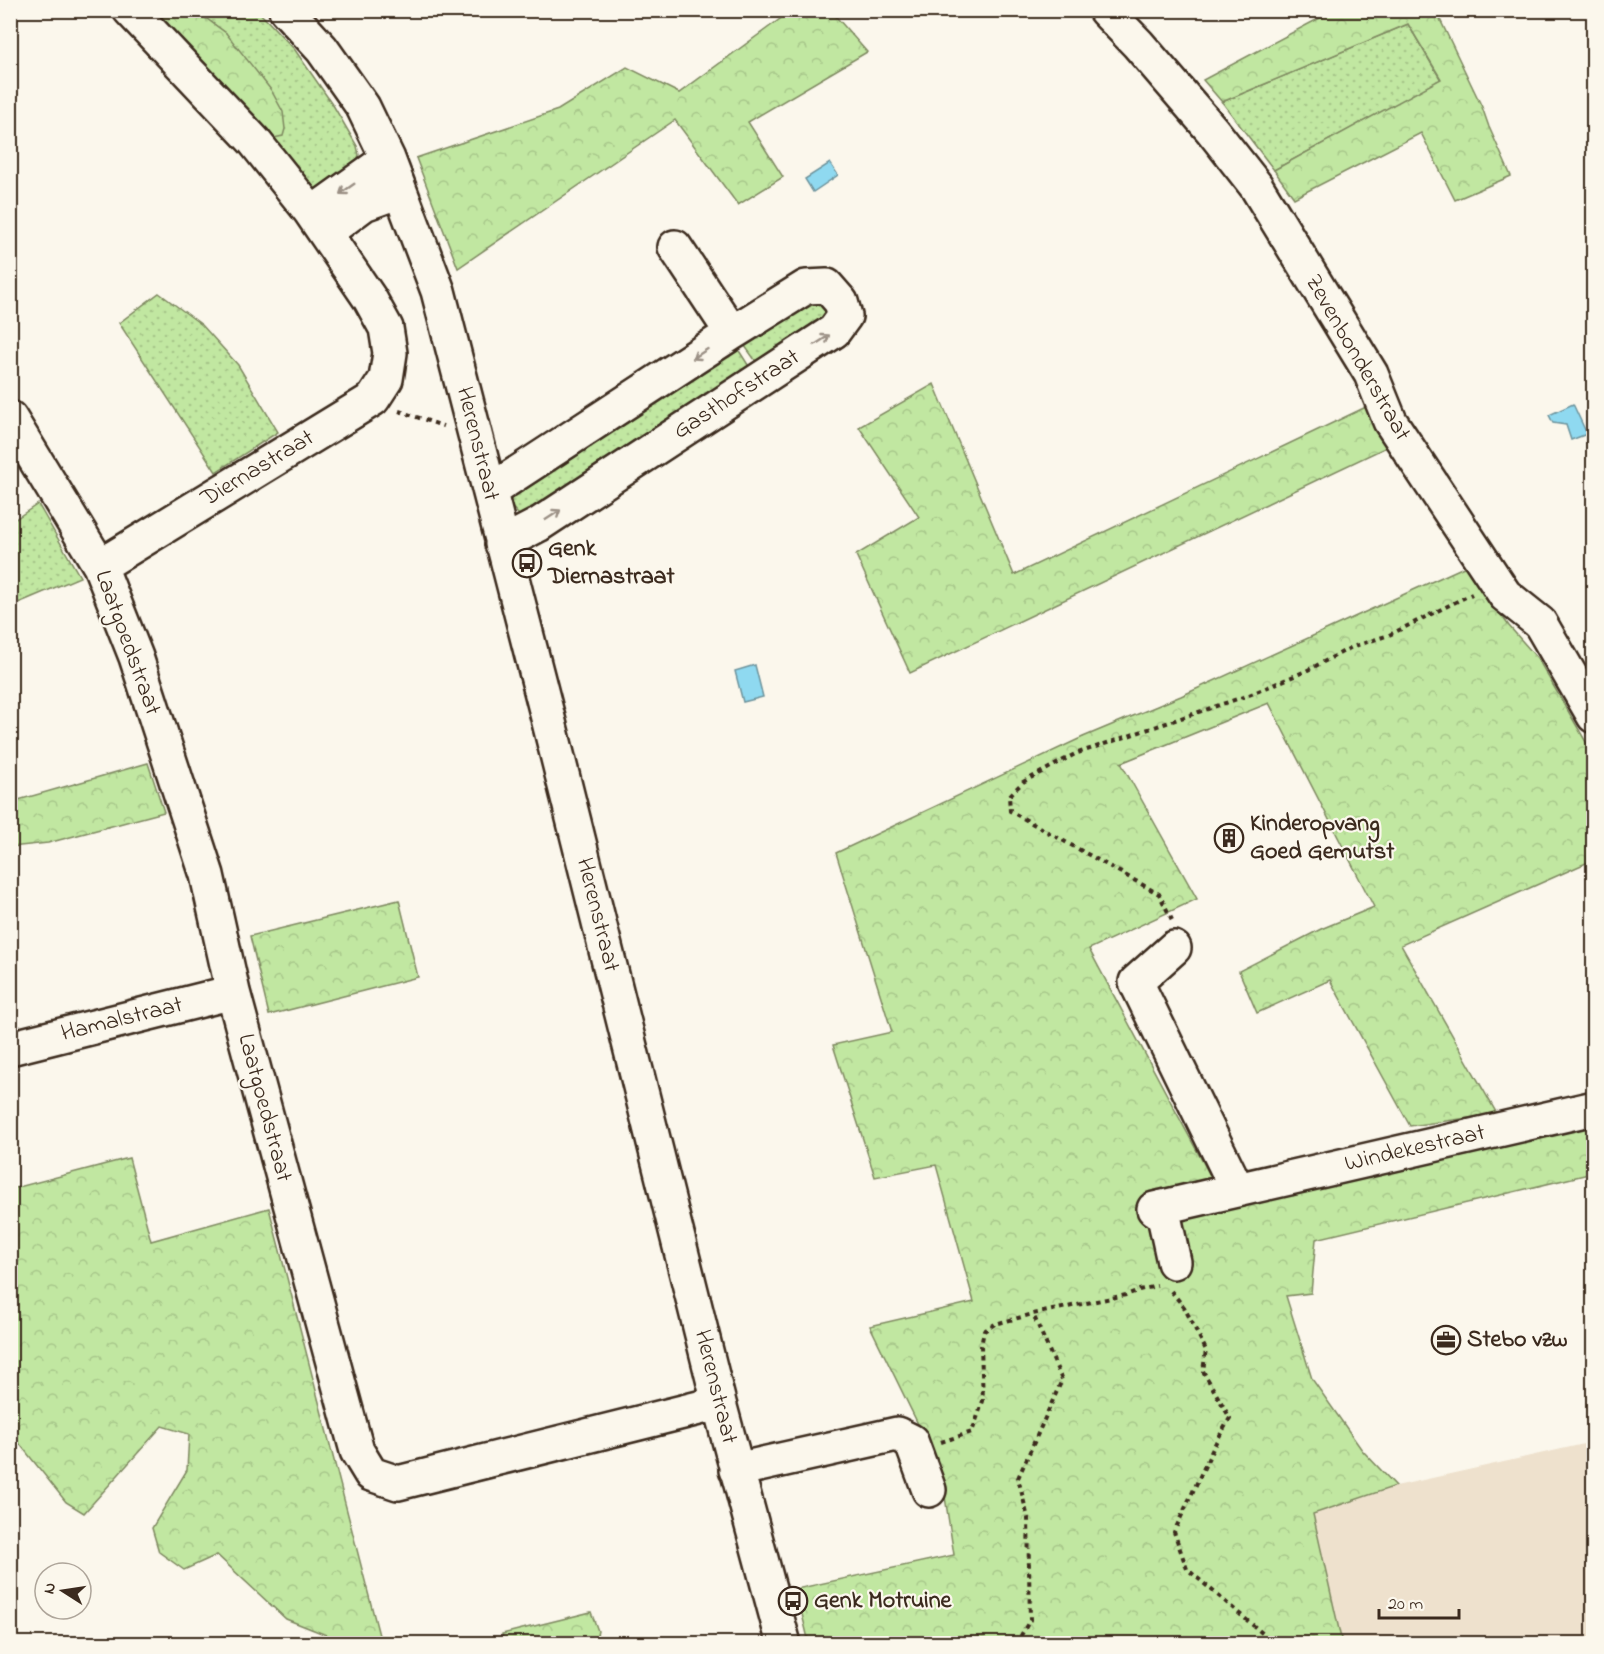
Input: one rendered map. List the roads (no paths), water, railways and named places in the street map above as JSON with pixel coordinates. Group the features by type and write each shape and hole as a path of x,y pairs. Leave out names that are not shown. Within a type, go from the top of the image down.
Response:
{"street":[{"path":"130,10 254,141 317,222"},
{"name":"Herenstraat","path":"286,10 322,49 363,107 388,159 438,291 547,714 736,1470 784,1644"},
{"name":"Zevenbonderstraat","path":"1105,10 1138,44 1212,130 1256,186 1371,374 1390,421 1505,595 1540,623 1593,716"},
{"path":"317,222 321,207 388,159"},
{"path":"317,222 400,191"},
{"name":"Diernastraat","path":"100,566 373,399 386,379 390,353 386,328 370,299 317,222"},
{"path":"675,247 732,333"},
{"name":"Gasthofstraat","path":"490,491 806,287 827,286 841,302 845,316 834,331 538,525 502,544"},
{"name":"Laatgoedstraat","path":"10,418 100,566 136,657 207,875 233,992 357,1450 372,1474 398,1483 719,1403"},
{"path":"1174,935 1136,982 1237,1189"},
{"name":"Hamalstraat","path":"10,1048 233,992"},
{"name":"Windekestraat","path":"1173,1262 1158,1208 1593,1108"},
{"path":"736,1470 897,1434 911,1441 929,1490"}],"water":[{"path":"830,163 838,175 813,192 805,179"},
{"path":"1573,404 1587,434 1571,440 1566,425 1553,423 1549,415"},
{"path":"755,665 763,697 743,702 735,671"}],"place":[{"name":"Genk Diernastraat","path":"527,563"},
{"name":"Kinderopvang Goed Gemutst","path":"1229,838"},
{"name":"Stebo vzw","path":"1446,1340"},
{"name":"Genk Motruine","path":"793,1601"}]}
